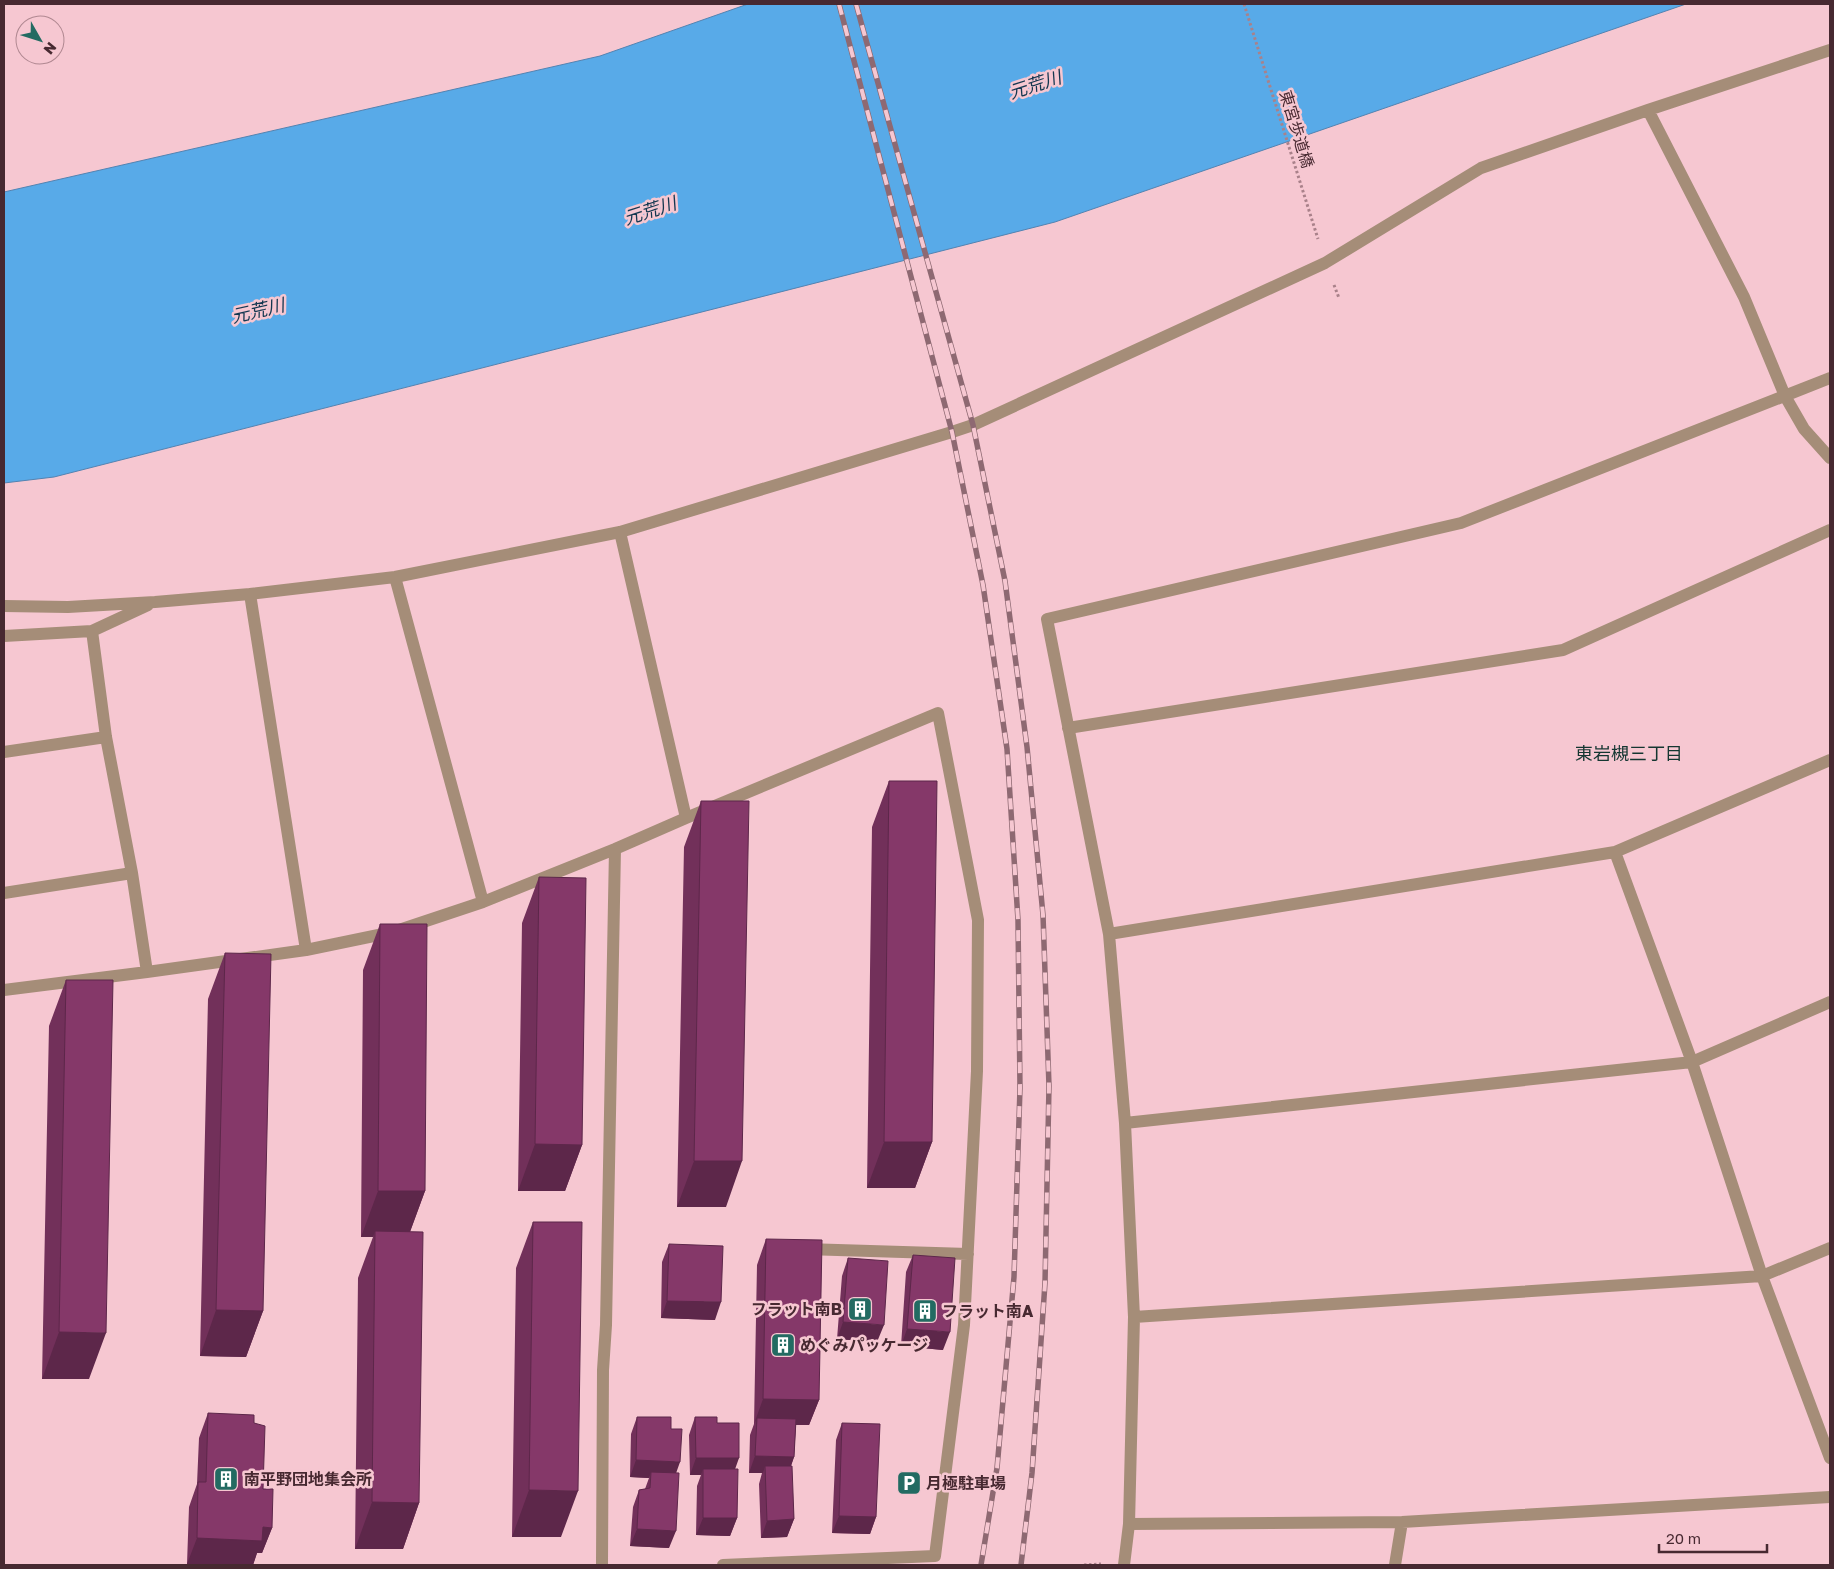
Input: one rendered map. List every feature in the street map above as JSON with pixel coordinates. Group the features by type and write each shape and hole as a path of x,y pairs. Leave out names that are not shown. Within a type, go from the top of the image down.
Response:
{"street":[{"path":"4,606 68,607 154,602 250,594 395,577 620,532 973,425 1325,262 1481,168 1830,50"},
{"path":"1648,110 1744,297 1785,396 1804,429 1830,458"},
{"path":"1124,1565 1129,1524 1134,1316 1125,1123 1109,934 1047,619 1461,523 1830,378"},
{"path":"1068,728 1563,650 1830,530"},
{"path":"620,532 686,818"},
{"path":"395,577 482,902"},
{"path":"250,594 306,950"},
{"path":"4,636 92,631 154,602"},
{"path":"92,631 106,737 132,872 147,972"},
{"path":"4,990 306,950 393,932 482,902 615,849 938,712 978,920 977,1071 964,1325 935,1561 723,1565"},
{"path":"4,752 106,737"},
{"path":"1109,934 1615,852 1830,760"},
{"path":"602,1565 604,1370 615,849"},
{"path":"1615,852 1692,1062 1762,1276 1830,1458"},
{"path":"4,892 132,872"},
{"path":"1125,1123 1692,1062 1830,1002"},
{"path":"789,1248 968,1254"},
{"path":"1134,1316 1762,1276 1830,1248"},
{"path":"1129,1524 1402,1522 1830,1498"},
{"path":"1395,1565 1402,1522"}],"path":[{"name":"東宮歩道橋","path":"1244,4 1325,262"},
{"path":"1084,1565 1109,1564"}],"water":[{"name":"元荒川","path":"748,4 1686,4 1055,222 54,477 4,483 4,192 600,56"}],"building":[{"path":"889,781 937,781 932,1142 884,1142"},
{"path":"701,801 749,801 742,1161 694,1161"},
{"path":"539,877 586,878 582,1145 535,1144"},
{"path":"380,924 427,924 425,1191 378,1191"},
{"path":"225,953 271,954 263,1311 216,1310"},
{"path":"66,980 113,980 106,1333 59,1332"},
{"path":"533,1222 582,1222 578,1491 529,1490"},
{"path":"375,1231 423,1232 419,1503 372,1502"},
{"name":"めぐみパッケージ","path":"766,1239 822,1240 819,1400 763,1399"},
{"path":"669,1244 723,1246 721,1302 667,1301"},
{"name":"フラット南A","path":"913,1255 955,1258 950,1332 907,1329"},
{"name":"フラット南B","path":"848,1258 888,1261 884,1325 843,1322"},
{"name":"南平野団地集会所","path":"208,1413 254,1415 254,1423 265,1426 263,1489 273,1489 272,1528 263,1527 262,1541 197,1538 198,1482 206,1482"},
{"path":"637,1417 671,1417 671,1429 682,1429 680,1462 636,1460"},
{"path":"695,1417 717,1417 717,1423 739,1423 739,1458 696,1458"},
{"path":"757,1418 796,1419 794,1457 755,1456"},
{"path":"842,1423 880,1424 876,1517 839,1516"},
{"path":"765,1466 792,1466 794,1519 767,1521"},
{"path":"703,1469 738,1469 737,1518 703,1518"},
{"path":"651,1472 679,1473 676,1531 637,1529 639,1490 650,1488"}],"railway":[{"path":"839,4 952,432 983,585 1007,749 1018,920 1020,1088 1014,1277 997,1468 981,1565"},
{"path":"856,4 973,425 1005,581 1027,747 1043,915 1049,1086 1045,1283 1032,1473 1021,1565"}],"place":[{"name":"フラット南B","path":"860,1309"},
{"name":"フラット南A","path":"925,1311"},
{"name":"めぐみパッケージ","path":"783,1345"},
{"name":"南平野団地集会所","path":"226,1479"},
{"name":"月極駐車場","path":"909,1483"}],"district":[{"name":"東岩槻三丁目","path":"1629,754"}]}
